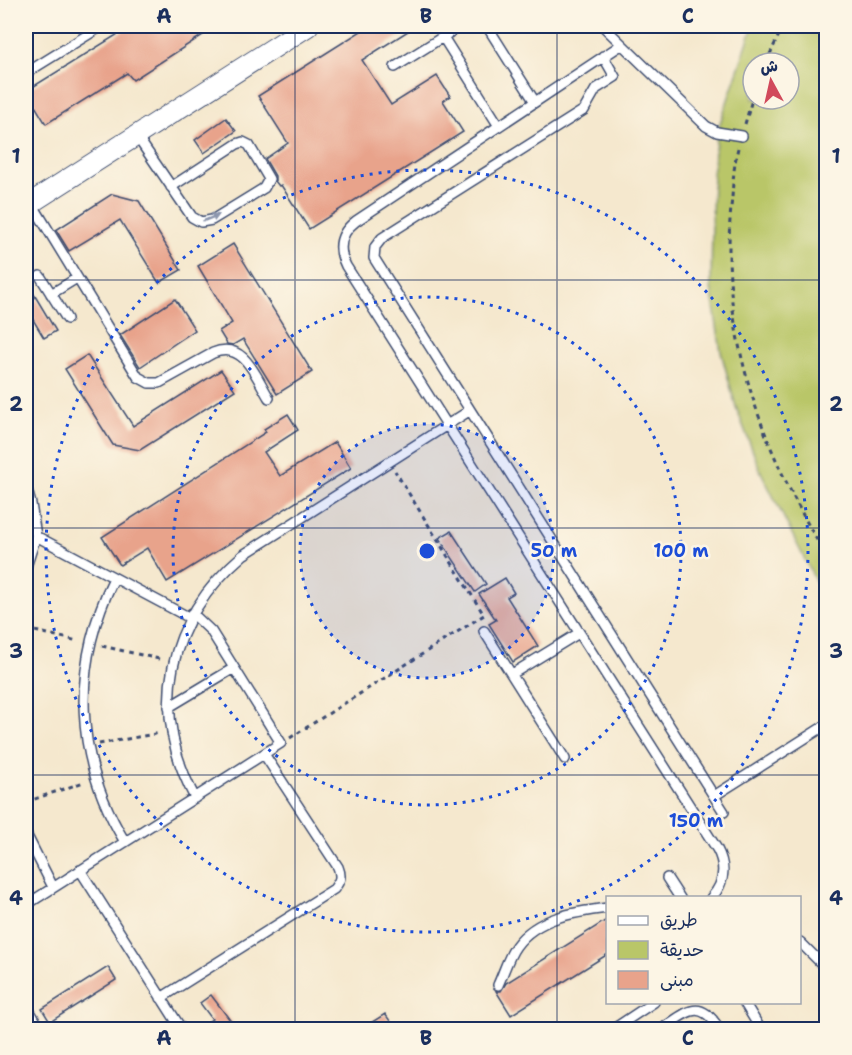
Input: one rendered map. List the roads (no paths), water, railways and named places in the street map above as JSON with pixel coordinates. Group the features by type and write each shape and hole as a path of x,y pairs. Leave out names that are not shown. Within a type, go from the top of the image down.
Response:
{"street":[{"path":"28,204 308,26"}],"lane":[{"path":"26,73 102,26"},
{"path":"395,68 460,26"},
{"path":"487,26 535,102"},
{"path":"603,26 706,126 717,132 742,136"},
{"path":"443,37 499,126"},
{"path":"621,45 348,227 342,236 341,257 721,857 723,875 717,892 712,896"},
{"path":"603,56 615,77 596,89 584,110 382,238 375,247 374,258 724,812"},
{"path":"136,135 171,187 192,217 201,222 206,222 264,189 269,179 249,145 243,142 171,187"},
{"path":"28,204 78,278 138,377 154,384 164,381 213,353 226,350 237,352 245,359 269,398"},
{"path":"40,276 67,319"},
{"path":"51,294 78,278"},
{"path":"195,798 180,766 171,731 169,707 173,662 177,646 191,616 211,586 243,555 470,411"},
{"path":"26,486 36,536 26,567"},
{"path":"26,905 281,743 211,631 191,616 36,536"},
{"path":"114,578 98,616 88,656 84,707 88,746 96,778 108,811 125,842"},
{"path":"484,631 565,759"},
{"path":"512,674 579,633"},
{"path":"169,707 234,668"},
{"path":"714,796 826,724"},
{"path":"161,998 334,889 339,883 341,878 338,867 264,754"},
{"path":"26,834 53,887"},
{"path":"80,870 182,1029"},
{"path":"668,878 679,896"},
{"path":"498,985 511,954 527,935 564,915 606,908"},
{"path":"801,943 826,968"},
{"path":"612,1029 651,1004"},
{"path":"745,1004 761,1029"},
{"path":"26,1005 41,1029"},
{"path":"660,1029 692,1010 698,1009 709,1014 720,1029"}]}
